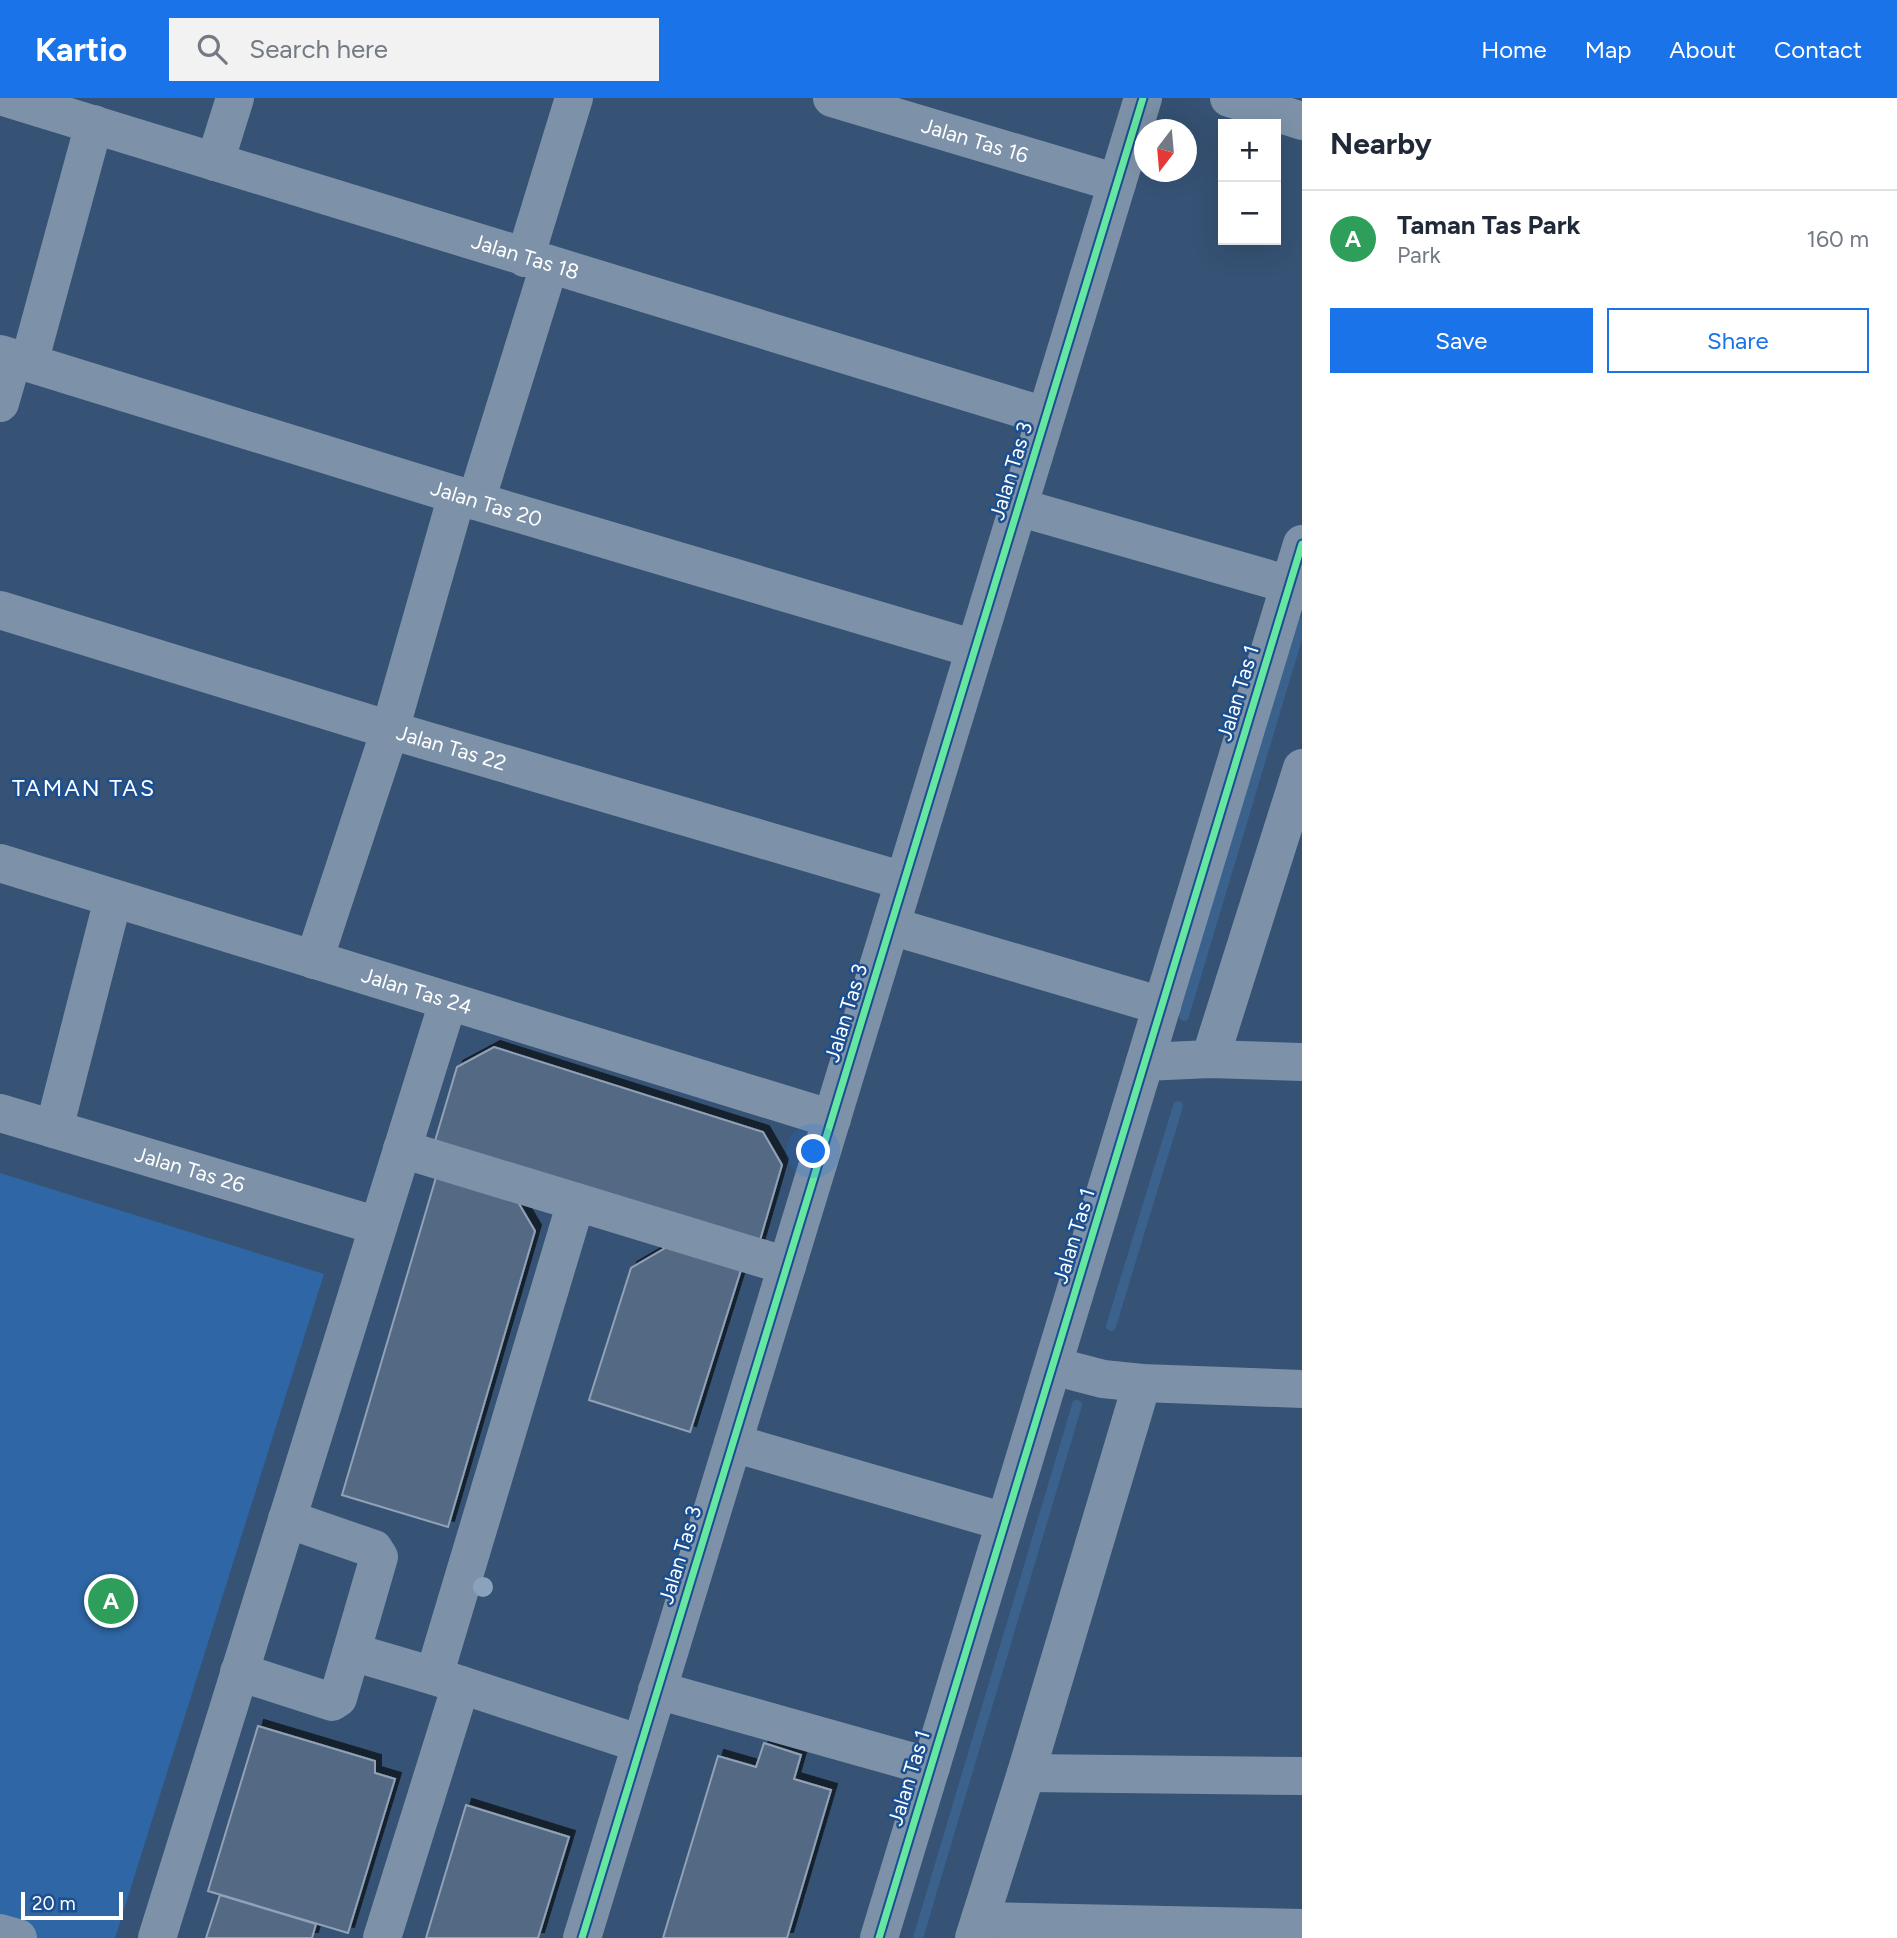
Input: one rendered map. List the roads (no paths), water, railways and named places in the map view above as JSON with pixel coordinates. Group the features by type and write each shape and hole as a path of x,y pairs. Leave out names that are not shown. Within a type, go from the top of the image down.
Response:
{"street":[{"name":"Jalan Tas 18","path":"7,98 1045,416"},
{"path":"215,162 236,98"},
{"path":"314,960 467,498 537,262 574,98"},
{"name":"Jalan Tas 16","path":"832,98 1117,183"},
{"name":"Jalan Tas 3","path":"582,1938 1143,98"},
{"path":"1229,98 1302,121"},
{"path":"0,403 93,124"},
{"name":"Jalan Tas 20","path":"14,358 467,498 975,649"},
{"path":"1018,507 1290,584"},
{"name":"Jalan Tas 1","path":"879,1938 1302,544"},
{"name":"Jalan Tas 22","path":"0,610 390,730 904,881"},
{"path":"1210,1059 1302,768"},
{"name":"Jalan Tas 24","path":"0,863 832,1119"},
{"path":"54,1129 113,899"},
{"path":"891,926 1162,1006"},
{"path":"156,1938 448,1002"},
{"path":"1145,1062 1210,1059 1302,1062"},
{"name":"Jalan Tas 26","path":"0,1113 378,1226"},
{"path":"402,1149 786,1266"},
{"path":"382,1938 447,1680 576,1202"},
{"path":"1052,1366 1103,1379 1142,1383 1302,1388"},
{"path":"1142,1383 977,1929 1302,1928"},
{"path":"733,1443 1005,1522"},
{"path":"239,1672 332,1702 338,1698 379,1557 374,1549 287,1519"},
{"path":"352,1652 447,1680 641,1744"},
{"path":"657,1690 930,1767"},
{"path":"1026,1773 1302,1776"},
{"path":"0,1933 18,1938"}],"waterway":[{"path":"1184,1016 1302,622"},
{"path":"1111,1326 1178,1106"},
{"path":"918,1938 1077,1405"}],"place":[{"name":"Taman Tas Park","path":"111,1601"}],"district":[{"name":"TAMAN TAS","path":"84,788"}]}
